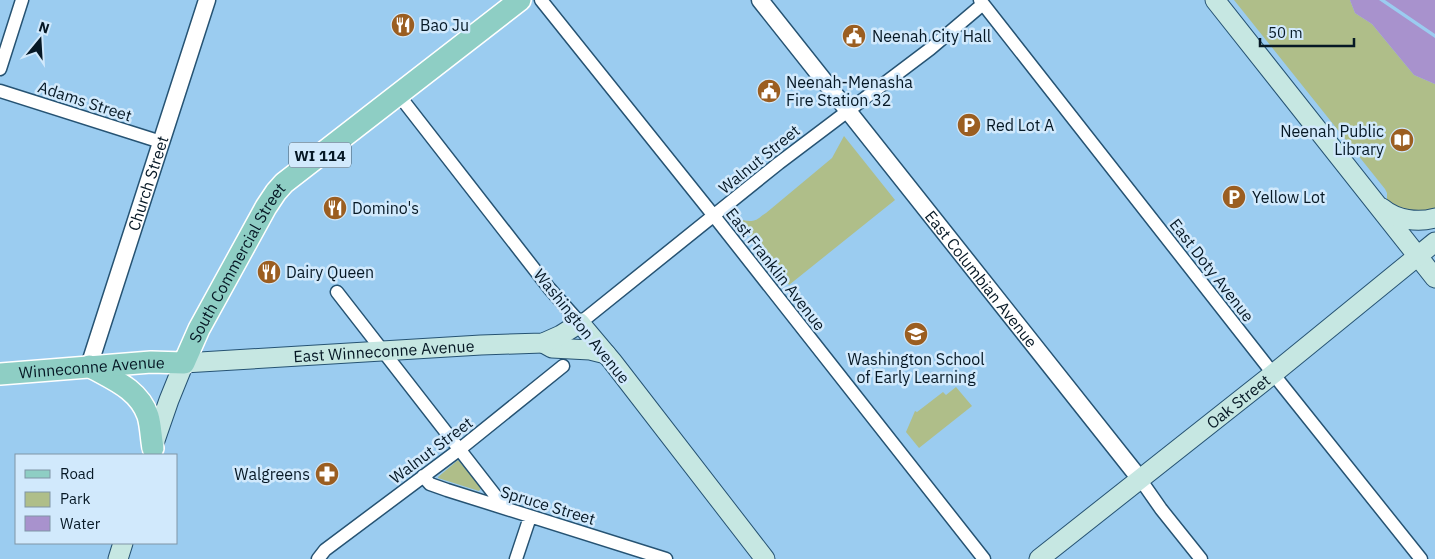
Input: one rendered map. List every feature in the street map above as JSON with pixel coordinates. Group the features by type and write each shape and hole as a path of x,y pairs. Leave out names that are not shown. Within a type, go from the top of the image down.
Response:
{"main road":[{"name":"South Commercial Street","path":"152,452 169,400 200,329 276,192 284,183 520,0"},
{"path":"1215,0 1435,278"},
{"path":"1375,202 1385,211 1397,217 1414,221 1426,221 1435,218"},
{"name":"Oak Street","path":"1040,559 1273,374 1435,242"},
{"name":"East Winneconne Avenue","path":"184,363 543,342 561,335 580,322"},
{"name":"Washington Avenue","path":"580,322 765,559"},
{"path":"543,342 552,348 590,350 606,354"},
{"name":"Winneconne Avenue","path":"0,374 151,362 184,363"},
{"path":"89,366 130,389 138,398 148,419 152,452"},
{"path":"118,559 123,544"}],"street":[{"path":"0,69 22,0"},
{"name":"Church Street","path":"89,366 207,0"},
{"name":"East Franklin Avenue","path":"541,0 984,559"},
{"name":"East Columbian Avenue","path":"760,0 1140,479 1201,559"},
{"name":"Walnut Street","path":"580,322 786,158 930,48 981,2"},
{"name":"East Doty Avenue","path":"981,2 1421,559"},
{"name":"Adams Street","path":"0,91 161,142"},
{"name":"Washington Avenue","path":"398,94 550,288 580,322"},
{"path":"337,292 505,508"},
{"name":"Walnut Street","path":"318,559 325,550 460,449 563,366"},
{"name":"Spruce Street","path":"423,476 430,484 666,559"},
{"path":"516,559 530,517"}],"green space":[{"path":"1234,0 1350,0 1355,13 1372,24 1414,75 1435,84 1435,208 1411,214 1387,201 1385,189"},
{"path":"844,136 895,200 789,285 736,219 752,221 766,213 832,158"},
{"path":"956,387 972,406 919,448 906,432 915,411 917,412 943,392 946,395"},
{"path":"458,460 479,485 481,488 479,491 438,478"}],"water":[{"path":"1350,0 1435,0 1435,84 1414,75 1372,24 1355,13"}],"pier":[{"path":"1379,0 1385,0 1435,34 1435,38"}],"place":[{"name":"Bao Ju","path":"403,25"},
{"name":"Neenah City Hall","path":"854,36"},
{"name":"Neenah-Menasha Fire Station 32","path":"769,91"},
{"name":"Red Lot A","path":"969,125"},
{"name":"Neenah Public Library","path":"1402,140"},
{"name":"Yellow Lot","path":"1234,197"},
{"name":"Domino's","path":"335,208"},
{"name":"Dairy Queen","path":"269,272"},
{"name":"Washington School of Early Learning","path":"916,334"},
{"name":"Walgreens","path":"327,474"}]}
